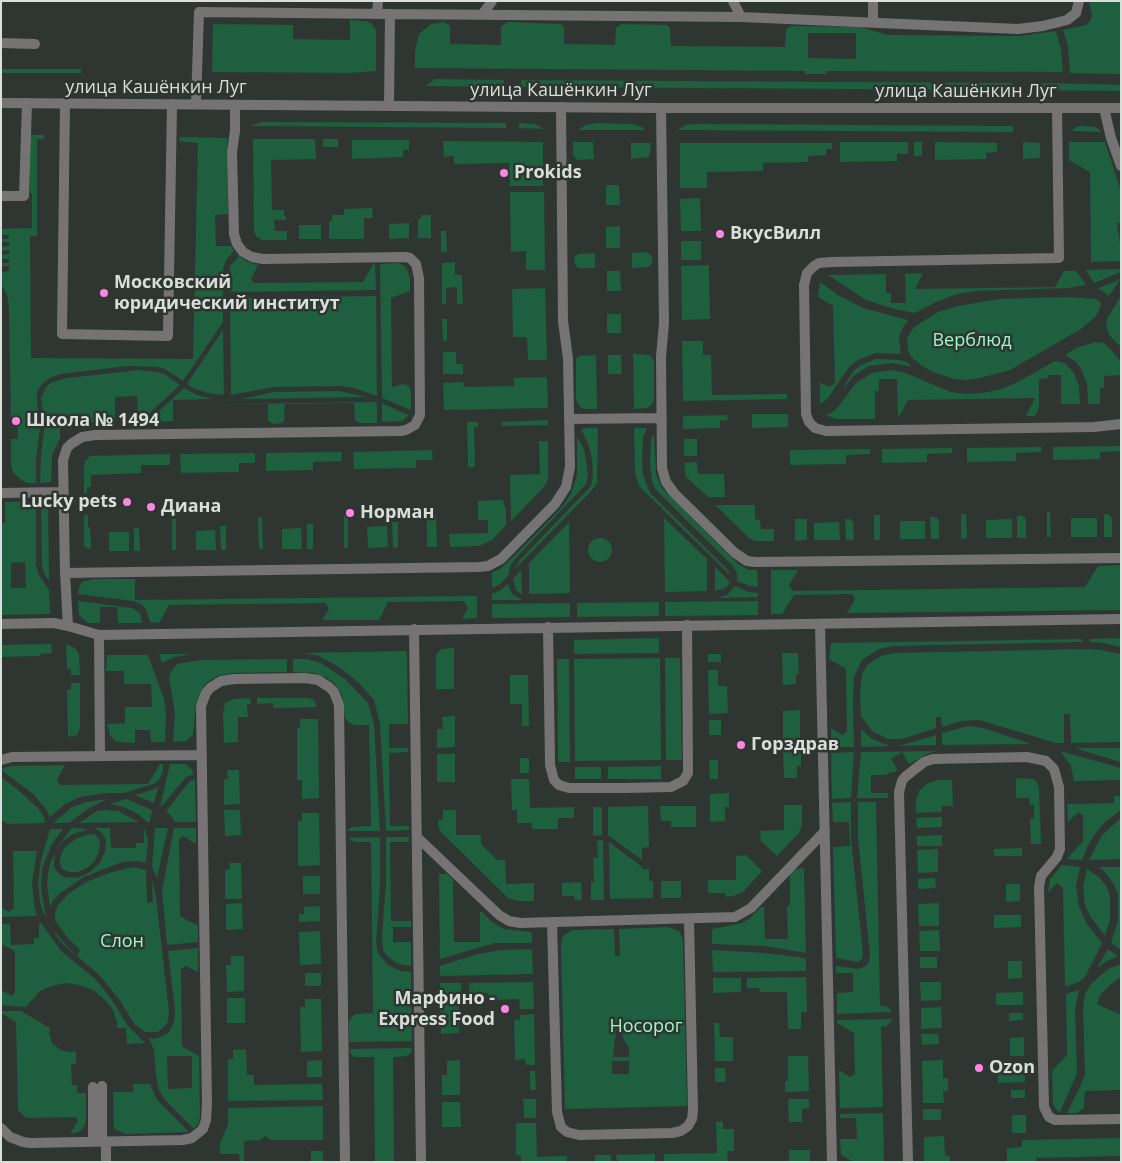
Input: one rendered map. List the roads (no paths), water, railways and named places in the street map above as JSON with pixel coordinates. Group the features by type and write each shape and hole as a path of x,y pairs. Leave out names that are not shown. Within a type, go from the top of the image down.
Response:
{"street":[{"path":"377,14 378,1"},
{"path":"482,14 492,1"},
{"path":"733,1 741,17"},
{"path":"872,22 873,1"},
{"path":"196,104 200,7 377,14 741,17 1030,28 1057,23 1073,16 1078,8 1079,1"},
{"path":"389,106 390,14"},
{"path":"1,43 35,44"},
{"name":"улица Кашёнкин Луг","path":"1,103 661,108 1121,108"},
{"path":"1,196 24,196 27,103"},
{"path":"65,103 62,334 168,336 172,104"},
{"path":"68,626 63,460 67,448 76,440 88,436 401,431 411,428 418,421 421,406 418,267 414,261 405,257 263,259 252,257 243,252 237,244 234,234 232,152 235,131 235,105"},
{"path":"65,573 474,568 488,566 501,559 559,500 564,492 569,473 568,359 563,321 561,107"},
{"path":"661,108 664,323 661,357 662,468 668,486 735,553 747,560 764,563 1121,558"},
{"path":"1056,108 1059,258 831,262 814,266 807,273 804,285 806,414 809,422 815,428 826,430 1094,427 1121,424"},
{"path":"1104,108 1111,138 1121,166"},
{"path":"569,419 662,418"},
{"path":"1,488 1,493 63,492"},
{"path":"1,624 54,623 99,635 1121,619"},
{"path":"820,624 832,1162"},
{"path":"548,627 550,765 554,780 559,785 569,788 634,788 675,786 684,780 688,772 687,625"},
{"path":"414,629 421,1162"},
{"path":"99,635 100,756"},
{"path":"1,1128 10,1137 23,1142 100,1141 188,1139 196,1136 205,1125 207,1104 201,713 203,699 210,688 221,681 234,679 312,679 318,680 329,687 337,698 339,710 345,1162"},
{"path":"1,760 12,757 202,755"},
{"path":"908,1162 899,792 905,777 924,762 933,759 1027,757 1046,761 1054,769 1059,787 1060,849 1057,857 1041,876 1039,887 1044,1107 1049,1117 1055,1120 1121,1119"},
{"path":"417,838 505,919 520,923 731,918 746,912 824,831"},
{"path":"552,922 557,1112 559,1122 567,1132 579,1136 672,1133 681,1131 688,1126 693,1117 689,919"},
{"path":"97,1086 100,1141 106,1162"}],"place":[{"name":"Prokids","path":"504,173"},
{"name":"ВкусВилл","path":"720,234"},
{"name":"Московский юридический институт","path":"104,293"},
{"name":"Школа № 1494","path":"16,421"},
{"name":"Lucky pets","path":"127,502"},
{"name":"Диана","path":"151,507"},
{"name":"Норман","path":"350,513"},
{"name":"Горздрав","path":"741,745"},
{"name":"Марфино - Express Food","path":"505,1009"},
{"name":"Ozon","path":"979,1068"}],"park label":[{"name":"Верблюд","path":"972,341"},
{"name":"Слон","path":"122,942"},
{"name":"Носорог","path":"646,1027"}]}
